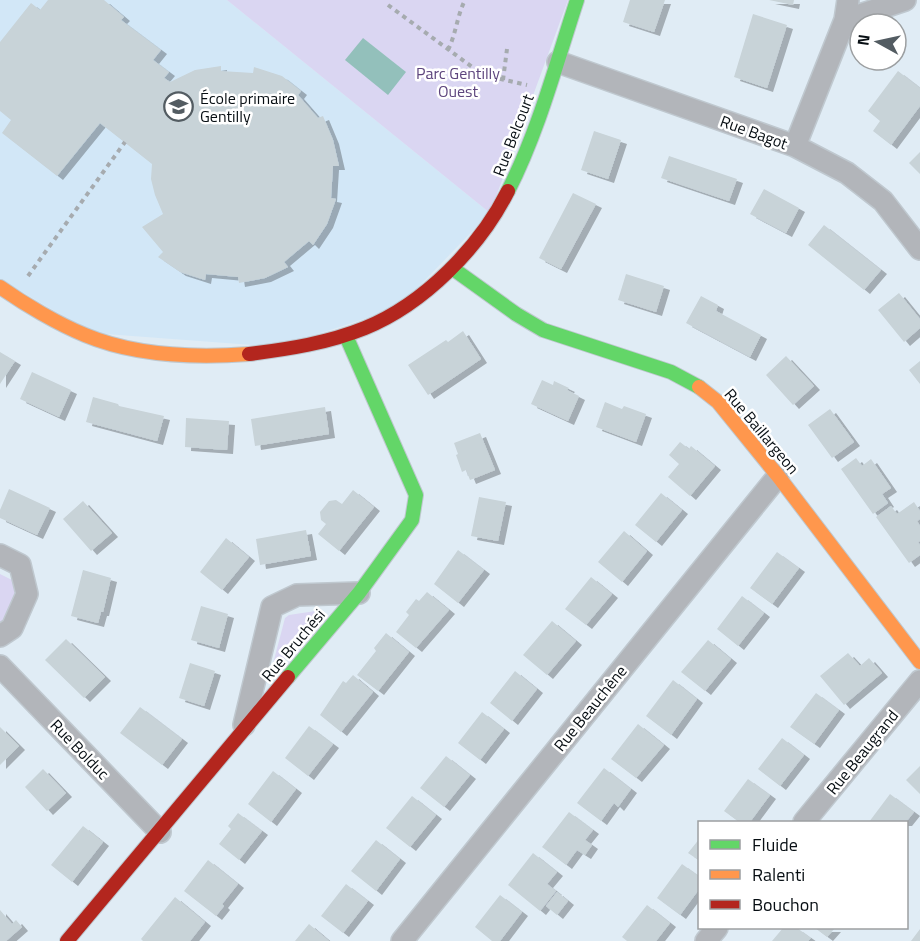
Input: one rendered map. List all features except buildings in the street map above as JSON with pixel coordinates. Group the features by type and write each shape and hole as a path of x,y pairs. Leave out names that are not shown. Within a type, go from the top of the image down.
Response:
{"street":[{"name":"Rue Belcourt","path":"0,286 14,297 90,337 165,355 225,356 278,351 346,336 400,310 452,268 489,224 510,190 530,145 577,0"},
{"path":"795,146 847,10 905,0"},
{"name":"Rue Bagot","path":"558,62 795,146 847,173 883,201 920,249"},
{"name":"Rue Baillargeon","path":"452,268 516,314 543,330 671,372 701,388 718,402 778,476 920,662"},
{"name":"Rue Bruchési","path":"67,941 358,593 412,520 416,495 346,336"},
{"name":"Rue Beauchêne","path":"402,941 778,476"},
{"path":"0,555 20,565 27,594 12,628 0,636"},
{"path":"243,731 272,607 297,596 358,593"},
{"name":"Rue Bolduc","path":"0,666 160,832"},
{"name":"Rue Beaugrand","path":"805,821 920,681"},
{"path":"706,941 715,929"}],"path":[{"path":"448,50 455,33 459,12 465,0"},
{"path":"388,5 483,75 548,90"},
{"path":"503,80 507,49"},
{"path":"14,297 124,142"}],"shaded area":[{"name":"École primaire Gentilly","path":"0,0 227,0 490,213 398,308 278,347 92,333 0,279"},
{"path":"363,38 406,72 388,95 345,60"}],"green space":[{"name":"Parc Gentilly Ouest","path":"227,0 568,0 490,213"},
{"path":"0,574 16,582 20,588 0,631"},
{"path":"322,610 269,679 285,618 289,615"}],"traffic: fast":[{"path":"508,191 538,121 577,0"},
{"path":"452,268 516,314 543,330 671,372 699,387"},
{"path":"288,677 359,593 412,520 416,495 346,336"}],"traffic: slow":[{"path":"0,287 30,307 64,325 104,342 166,354 208,356 249,354"},
{"path":"699,387 718,402 778,476 920,662"}],"traffic: jam":[{"path":"249,354 323,342 387,318 429,289 466,253 482,233 508,191"},
{"path":"67,941 288,677"}],"place":[{"name":"École primaire Gentilly","path":"179,107"}]}
